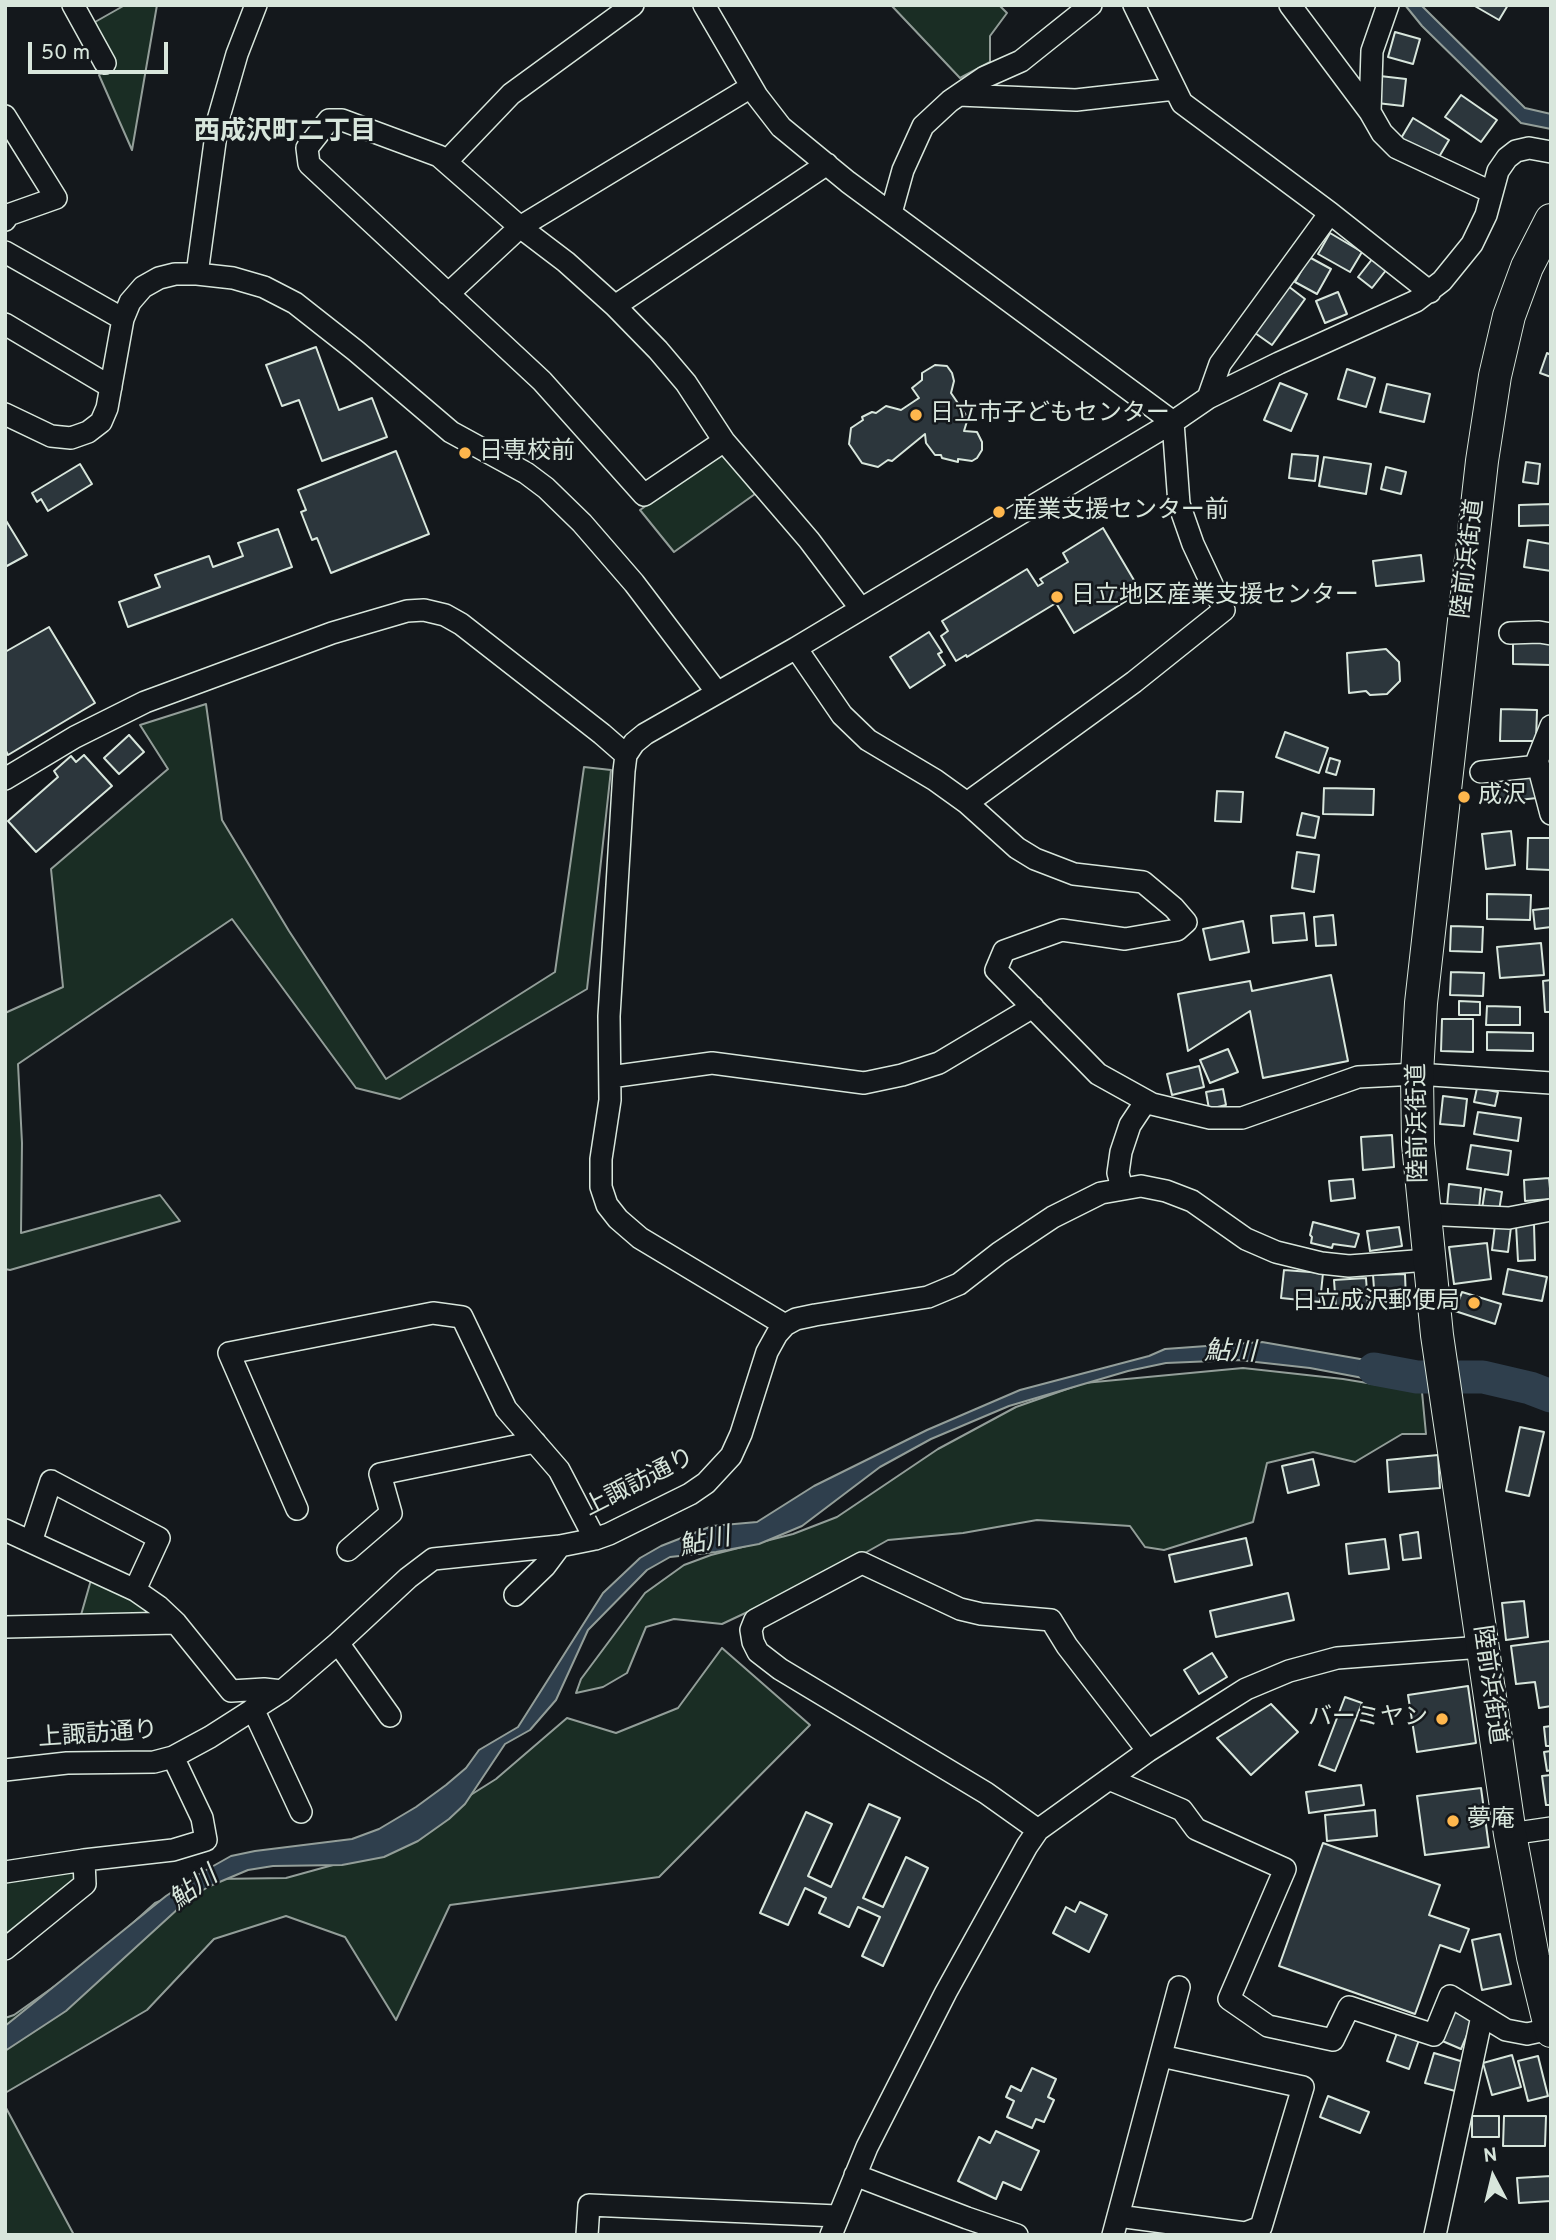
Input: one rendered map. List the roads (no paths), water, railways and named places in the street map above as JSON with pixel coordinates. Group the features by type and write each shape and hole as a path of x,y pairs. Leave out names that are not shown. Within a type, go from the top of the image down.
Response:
{"highway":[{"name":"陸前浜街道","path":"1551,220 1527,267 1509,316 1493,388 1438,839 1421,1003 1417,1074 1423,1214 1437,1335 1510,1834 1533,1958 1551,2030"}],"street":[{"path":"73,5 105,63"},
{"path":"197,274 218,120 237,54 256,5"},
{"path":"446,162 511,94 633,5"},
{"path":"704,5 751,87 781,127 1173,422 1179,504 1193,544 1224,610 1134,682 967,803"},
{"path":"891,212 903,170 923,126 959,94 985,77 1021,61 1091,5"},
{"path":"1134,5 1182,103 1330,213 1430,292"},
{"path":"1290,5 1370,112 1382,133 1397,148 1491,192"},
{"path":"1370,112 1373,51 1388,5"},
{"path":"448,294 520,227 751,87"},
{"path":"959,94 1076,100 1175,89"},
{"path":"5,116 56,198 8,215 5,220"},
{"path":"724,441 644,495 542,381 309,164 307,148 329,120 342,120 439,156 520,227 566,262 658,350 686,383 724,441 809,540 861,609"},
{"path":"1428,1260 1349,1266 1310,1261 1276,1252 1246,1239 1192,1201 1179,1195 1141,1186 1122,1188 1081,1201 999,1253 959,1284 928,1297 815,1315 796,1319 785,1325 640,1238 618,1219 607,1205 601,1187 601,1159 610,1100 609,1016 625,763 634,743 645,734 716,691 796,648 1173,422 1208,398 1403,308 1430,292 1472,244 1486,215 1498,171 1507,158 1516,151 1529,148 1551,152"},
{"path":"615,306 827,164"},
{"path":"1208,398 1220,363 1330,213"},
{"path":"8,259 123,319"},
{"path":"5,414 51,436 71,438 88,432 101,422 107,408 123,319 130,302 143,287 159,278 175,274 233,278 254,284 295,303 451,432 526,473 546,488 582,523 634,583 716,691"},
{"path":"5,324 111,387"},
{"path":"5,779 75,737 145,702 332,633 407,611 424,610 445,615 461,624 602,734 625,763"},
{"path":"1510,633 1551,634"},
{"path":"796,648 842,715 868,740 935,780 967,803 1017,848 1035,859 1074,874 1143,882 1186,922 1177,930 1125,939 1062,930 1004,951 996,970 1098,1074 1152,1104 1210,1118 1242,1118 1358,1077 1417,1074 1551,1083"},
{"path":"1551,726 1537,761 1551,814"},
{"path":"1481,772 1539,766"},
{"path":"611,1077 712,1063 864,1083 939,1063 1033,1007"},
{"path":"1122,1188 1118,1173 1121,1152 1130,1125 1146,1101"},
{"path":"1423,1214 1509,1218 1551,1210"},
{"path":"297,1508 229,1353 433,1313 462,1317 506,1409 559,1470 595,1539"},
{"name":"上諏訪通り","path":"5,1770 67,1763 154,1762 173,1757 282,1691 408,1578 433,1559 560,1546 595,1539 690,1494 720,1471 731,1455 741,1434 767,1352 785,1325"},
{"path":"348,1550 391,1513 380,1474 535,1442"},
{"path":"31,1542 51,1481 159,1538 135,1590"},
{"path":"5,1530 135,1590 158,1606 176,1623 231,1691 282,1691"},
{"path":"515,1595 545,1566 560,1546"},
{"path":"1038,1830 986,1793 780,1669 758,1653 751,1630 755,1620 862,1563 960,1609 981,1614 1051,1620 1067,1646 1147,1751"},
{"path":"5,1627 176,1623"},
{"path":"338,1643 390,1716"},
{"path":"587,2235 589,2205 834,2225 867,2147 946,1992 1038,1830 1147,1751 1246,1689 1289,1671 1337,1658 1482,1647"},
{"path":"253,1709 301,1812"},
{"path":"5,1872 173,1850 206,1840 202,1818 173,1757"},
{"path":"1109,1779 1182,1810 1196,1829 1285,1869 1229,1999 1268,2026 1333,2040 1349,2007 1434,2035 1450,1996 1506,2030 1527,2034 1551,2030"},
{"path":"1510,1834 1551,1828"},
{"path":"5,1949 85,1884 85,1860"},
{"path":"1161,2056 1303,2087 1261,2227 1253,2232 1241,2234 1116,2225 1179,1987"},
{"path":"1435,2235 1482,2016"},
{"path":"855,2175 965,2227 1017,2235"}],"water":[{"path":"1405,5 1421,5 1525,108 1551,114 1551,129 1521,123 1422,26"},
{"path":"1262,1342 1418,1369 1421,1389 1310,1368 1238,1360 1166,1363 1128,1371 1009,1406 931,1439 880,1467 802,1526 759,1544 670,1557 647,1570 588,1630 556,1700 530,1730 505,1744 465,1804 449,1819 418,1841 384,1857 342,1865 273,1866 248,1870 210,1886 191,1897 66,2011 5,2051 5,2026 166,1896 199,1874 231,1856 352,1839 379,1829 446,1785 466,1768 479,1750 518,1727 603,1593 640,1558 661,1546 712,1526 757,1522 814,1486 927,1430 1020,1390 1149,1356 1165,1349"},
{"path":"1468,1366 1502,1368 1551,1387 1551,1408 1543,1402 1471,1389"}],"waterway":[{"name":"鮎川","path":"1374,1369 1417,1377 1483,1377 1551,1396"}],"place":[{"name":"日立市子どもセンター","path":"916,415"},
{"name":"日専校前","path":"465,453"},
{"name":"産業支援センター前","path":"999,512"},
{"name":"日立地区産業支援センター","path":"1057,597"},
{"name":"成沢","path":"1464,797"},
{"name":"日立成沢郵便局","path":"1474,1303"},
{"name":"バーミヤン","path":"1442,1719"},
{"name":"夢庵","path":"1453,1821"}],"district":[{"name":"西成沢町二丁目","path":"285,134"}]}
